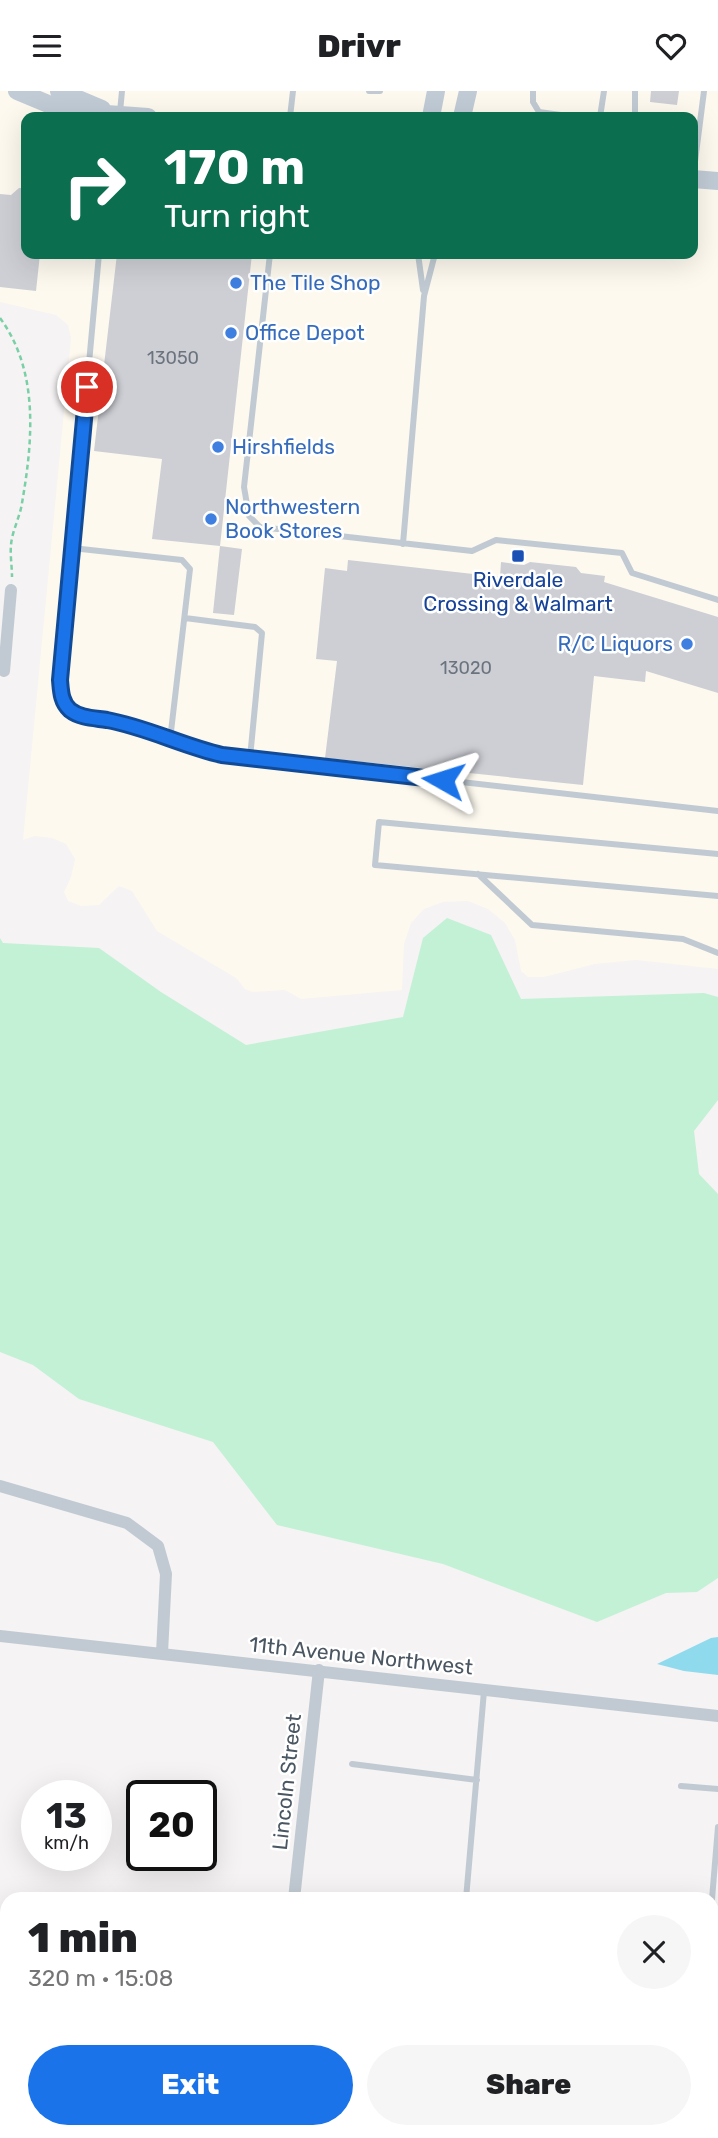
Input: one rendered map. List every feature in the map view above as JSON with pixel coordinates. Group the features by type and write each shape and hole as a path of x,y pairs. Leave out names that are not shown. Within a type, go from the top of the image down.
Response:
{"street":[{"path":"17,91 65,111 77,112"},
{"path":"59,91 107,112"},
{"path":"432,112 436,91"},
{"path":"463,112 468,91"},
{"path":"698,179 718,181"},
{"path":"4,671 4,631 11,590"},
{"path":"0,1486 127,1523 158,1546 166,1574 162,1653"},
{"name":"11th Avenue Northwest","path":"0,1636 718,1716"},
{"name":"Lincoln Street","path":"295,1892 319,1670"}],"lane":[{"path":"115,112 122,91"},
{"path":"291,112 293,91"},
{"path":"369,91 380,91"},
{"path":"533,91 533,102 538,112"},
{"path":"601,112 604,91"},
{"path":"635,91 635,112"},
{"path":"698,124 704,91"},
{"path":"99,259 61,696 68,709 80,716 137,727 194,749 250,758 718,811"},
{"path":"269,259 244,487 249,516 260,527 472,551 496,540 622,553 632,573 718,600"},
{"path":"419,259 424,296"},
{"path":"403,544 424,296 434,259"},
{"path":"72,548 182,560 190,569 170,740"},
{"path":"185,618 255,627 261,633 250,758"},
{"path":"718,854 379,822 375,865 718,896"},
{"path":"478,874 532,925 683,939 718,953"},
{"path":"467,1892 485,1689"},
{"path":"352,1764 477,1780"},
{"path":"681,1787 718,1789"},
{"path":"713,1892 718,1827"}],"path":[{"path":"0,318 12,334 23,359 30,396 22,504 10,547 11,590"}],"shaded area":[{"path":"0,91 718,91 718,969 636,960 595,964 544,977 528,977 521,971 515,940 505,923 488,909 468,901 443,902 424,909 411,923 404,944 402,990 301,999 285,990 252,992 245,989 236,978 157,931 132,891 119,886 99,905 81,906 68,901 64,892 75,859 66,844 52,838 35,836 23,840 71,338 68,325 56,315 0,302"}],"green space":[{"path":"447,918 491,935 521,999 704,993 718,997 718,1100 694,1131 699,1174 718,1194 718,1578 697,1592 666,1593 597,1622 443,1564 277,1525 213,1442 79,1399 33,1365 0,1352 0,938 3,943 99,948 161,992 246,1045 403,1017 423,938"}],"water":[{"path":"718,1637 718,1675 657,1664 711,1638"}],"building":[{"path":"651,91 679,91 677,105 650,102"},
{"path":"21,188 21,259 39,259 36,291 0,287 0,194 11,195"},
{"path":"116,259 251,259 220,546 152,539 162,459 94,451"},
{"path":"220,546 242,549 234,615 213,613"},
{"path":"348,560 500,577 501,562 524,565 530,562 576,567 581,573 605,576 604,582 718,617 718,693 646,671 645,682 594,676 583,785 325,758 337,661 316,659 325,568 347,571"}],"place":[{"name":"The Tile Shop","path":"236,283"},
{"name":"Office Depot","path":"231,333"},
{"name":"Hirshfields","path":"218,447"},
{"name":"Northwestern Book Stores","path":"211,519"},
{"name":"Riverdale Crossing & Walmart","path":"518,556"},
{"name":"R/C Liquors","path":"687,644"}],"route":[{"path":"87,387 60,680 61,696 68,709 80,716 137,727 194,749 222,755 443,780"}]}
